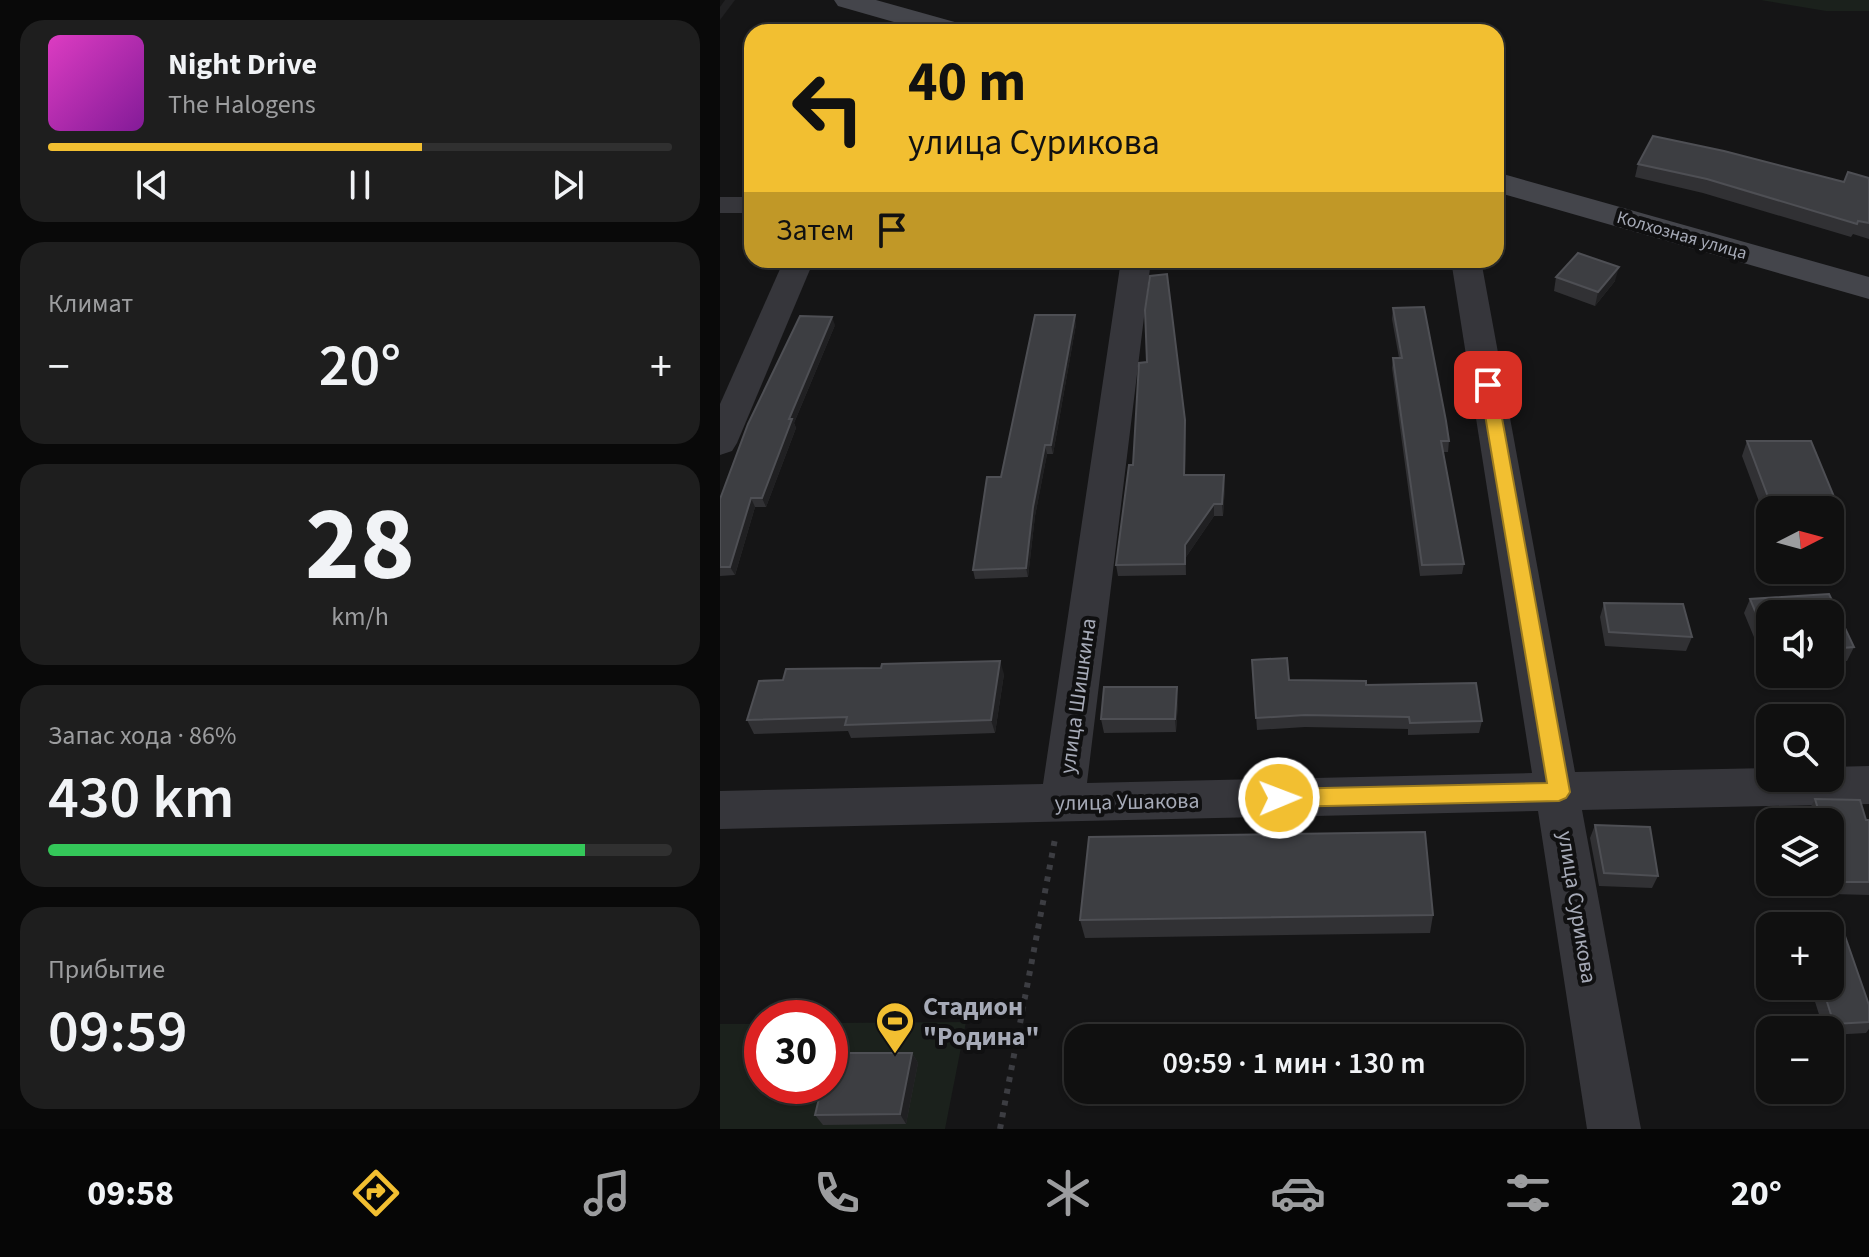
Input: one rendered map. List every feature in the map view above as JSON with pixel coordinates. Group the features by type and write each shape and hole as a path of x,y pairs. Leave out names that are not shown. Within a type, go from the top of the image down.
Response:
{"main road":[{"path":"847,0 909,24"},
{"name":"Колхозная улица","path":"1504,184 1869,288"}],"street":[{"path":"720,205 744,205"},
{"path":"720,443 796,268"},
{"name":"улица Шишкина","path":"1062,802 1135,268"},
{"name":"улица Сурикова","path":"1467,268 1614,1129"},
{"name":"улица Ушакова","path":"720,810 1869,785"}],"path":[{"name":"улица Шишкина","path":"1000,1129 1062,802"}],"shaded area":[{"path":"1761,0 1869,0 1869,11 1826,11"},
{"name":"Стадион \"Родина\"","path":"966,1022 945,1129 720,1129 720,1024 744,1024 744,1104 848,1104 848,1023"}],"building":[{"path":"1653,136 1844,182 1848,172 1869,178 1869,223 1858,221 1857,224 1707,179 1638,164"},
{"path":"1578,253 1619,267 1598,292 1556,277"},
{"path":"1167,274 1185,420 1184,475 1224,475 1222,504 1214,504 1185,545 1185,564 1116,565 1129,465 1133,465 1139,363 1147,362 1145,310 1150,276"},
{"path":"1424,307 1446,421 1449,441 1441,441 1464,564 1422,565 1393,358 1402,358 1393,308"},
{"path":"1035,315 1075,315 1051,445 1045,445 1026,568 973,570 987,477 1001,477"},
{"path":"800,316 832,317 789,419 792,419 762,498 751,498 730,567 720,567 720,499 748,424"},
{"path":"1747,441 1811,441 1834,496 1768,496"},
{"path":"1829,594 1832,600 1756,600 1756,613 1750,599"},
{"path":"1604,603 1683,604 1692,637 1609,632"},
{"path":"1844,626 1854,647 1844,648"},
{"path":"1287,658 1289,680 1366,681 1366,685 1476,683 1482,721 1410,723 1409,717 1305,715 1256,718 1252,660"},
{"path":"1000,661 991,720 845,725 847,717 747,720 759,681 783,680 786,669 881,668 882,664"},
{"path":"1104,687 1177,687 1175,719 1101,719"},
{"path":"1815,799 1860,800 1866,820 1869,820 1869,882 1844,882 1844,808 1818,808"},
{"path":"1595,825 1650,827 1658,876 1604,873"},
{"path":"1425,832 1433,915 1080,920 1089,837"},
{"path":"1844,936 1869,1005 1869,1022 1844,1023 1844,1016 1831,1016 1826,1000 1844,1000"},
{"path":"848,1053 912,1053 900,1114 815,1115 818,1104 848,1104"}],"place":[{"name":"Стадион \"Родина\"","path":"895,1055"}],"route":[{"path":"1279,798 1559,792 1488,385"}]}
